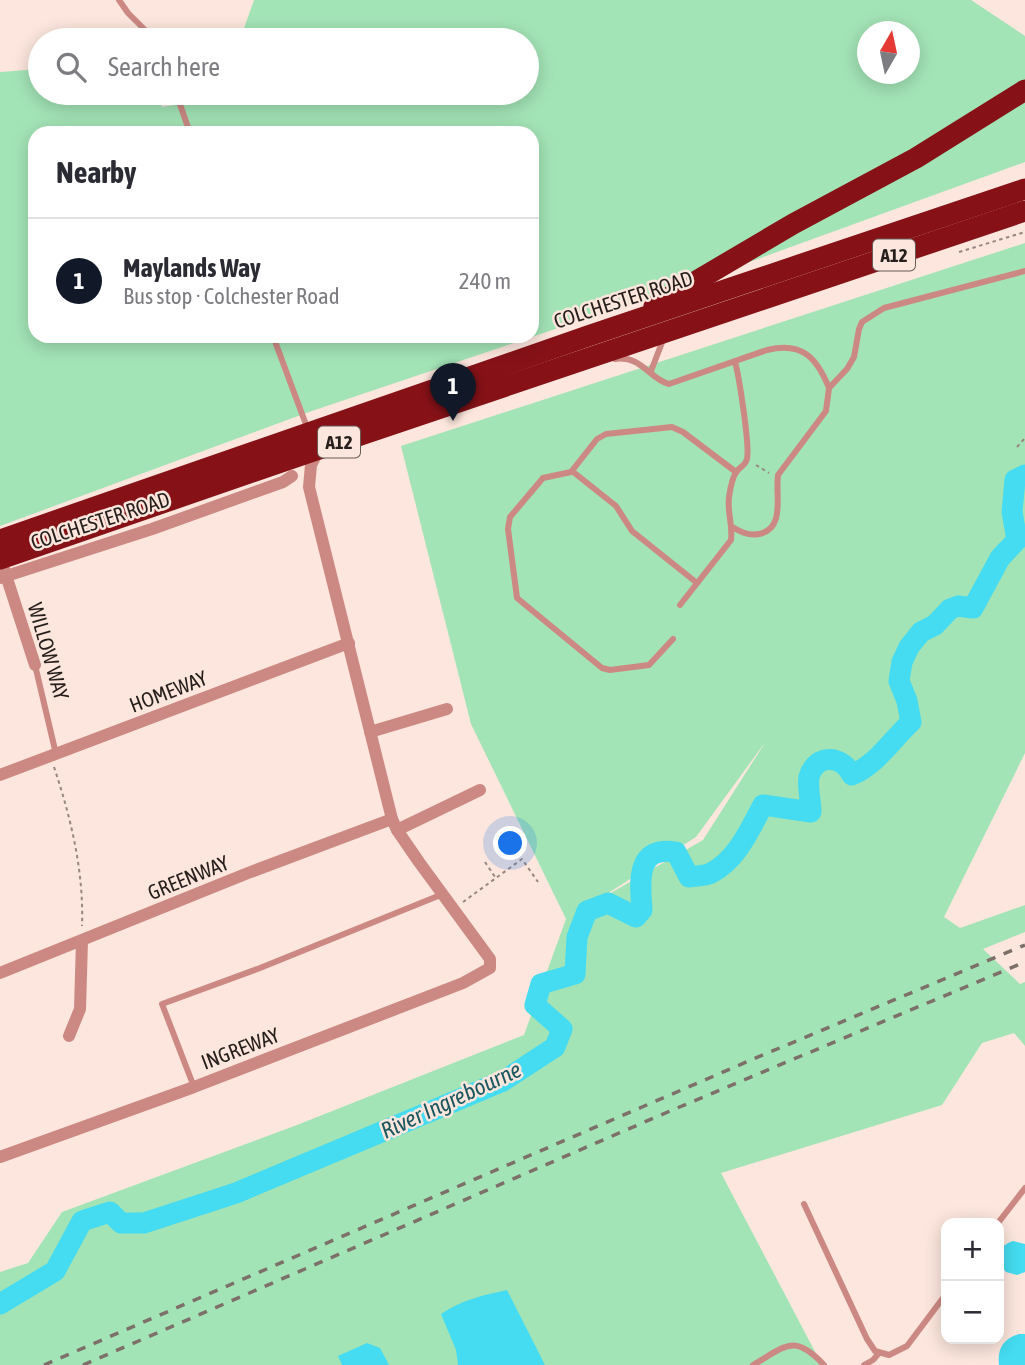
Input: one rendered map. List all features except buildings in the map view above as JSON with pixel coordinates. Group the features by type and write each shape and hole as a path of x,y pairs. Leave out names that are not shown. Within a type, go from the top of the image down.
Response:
{"highway":[{"name":"A12","path":"626,324 793,224 916,158 1025,90"},
{"name":"COLCHESTER ROAD","path":"2,568 262,469 626,324 1025,189"},
{"name":"COLCHESTER ROAD","path":"0,540 314,447 532,378 1025,211"}],"street":[{"name":"COLCHESTER ROAD","path":"2,568 188,516 283,482 294,476 314,447"},
{"path":"314,447 309,487 395,825 454,909"},
{"path":"262,469 294,476 309,487"},
{"name":"WILLOW WAY","path":"2,568 35,665"},
{"name":"HOMEWAY","path":"0,775 349,643"},
{"path":"370,732 447,709"},
{"name":"GREENWAY","path":"0,973 248,873 395,825 480,790"},
{"name":"INGREWAY","path":"0,1157 194,1087 463,983 490,968 490,959 454,909"},
{"path":"69,1036 80,1009 82,941"}],"lane":[{"path":"119,0 143,28"},
{"path":"180,105 188,126"},
{"path":"829,388 854,357 859,328 871,314 884,308 1025,271"},
{"path":"651,371 657,351 668,331"},
{"path":"276,343 314,447"},
{"path":"532,378 628,358 651,371 662,382 676,384 735,362 778,347 794,348 815,361 829,388 826,411 778,475 777,518 764,533 742,533 733,527 729,520 728,511 736,472 744,466 747,458 735,362"},
{"path":"673,639 649,665 606,669 517,598 508,528 510,517 543,478 572,471 602,436 666,426 683,432 736,472"},
{"path":"572,471 616,506 632,531 698,583"},
{"path":"680,605 728,545 733,527"},
{"name":"WILLOW WAY","path":"35,665 53,755"},
{"path":"194,1087 162,1004 260,968 443,894"},
{"path":"1002,1218 1025,1188"},
{"path":"804,1204 867,1339 879,1353 895,1353 907,1346 941,1301"},
{"path":"753,1365 785,1347 796,1344 807,1348 824,1365"},
{"path":"864,1365 879,1353"}],"path":[{"path":"1017,447 1025,438"},
{"path":"747,458 768,473 778,475"},
{"path":"53,755 82,886 82,941"},
{"path":"454,909 522,859 538,882"},
{"path":"485,862 496,878"}],"green space":[{"path":"254,0 971,0 1025,36 1025,162 686,285 539,335 539,126 28,126 28,343 514,343 309,412 0,526 0,72 28,70 28,105 539,105 539,28 244,28"},
{"path":"1025,243 1025,753 944,917 960,928 1025,905 1025,932 983,949 1020,984 1025,982 1025,1046 1014,1033 982,1043 942,1105 721,1173 822,1365 0,1365 0,1272 28,1263 62,1212 297,1125 524,1035 566,919 471,724 401,446","holes":["766,741 703,840 588,906 696,837"]}],"water":[{"path":"1013,1241 1025,1244 1025,1272 1017,1275 1004,1270 1004,1245"},
{"path":"507,1290 545,1365 458,1365 456,1350 441,1314 473,1299"},
{"path":"1025,1334 1025,1365 999,1365 1002,1345 1009,1339"},
{"path":"367,1343 380,1348 389,1365 342,1365 338,1356"}],"waterway":[{"name":"River Ingrebourne","path":"0,1304 55,1271 82,1221 110,1212 121,1223 144,1223 236,1193 503,1081 555,1047 562,1029 535,1005 541,984 575,974 577,937 587,911 608,903 636,917 642,910 643,868 653,854 663,851 676,852 689,877 711,873 735,852 763,805 811,812 808,785 812,769 817,764 829,759 836,761 848,768 852,775 876,758 911,722 899,681 902,662 909,647 921,632 935,625 950,609 958,606 973,608 1000,558 1017,540 1012,512 1015,480 1025,475"}],"railway":[{"path":"44,1365 751,1060 1025,945"},
{"path":"83,1365 670,1111 1025,962"}],"place":[{"name":"Maylands Way","path":"453,421"}]}
